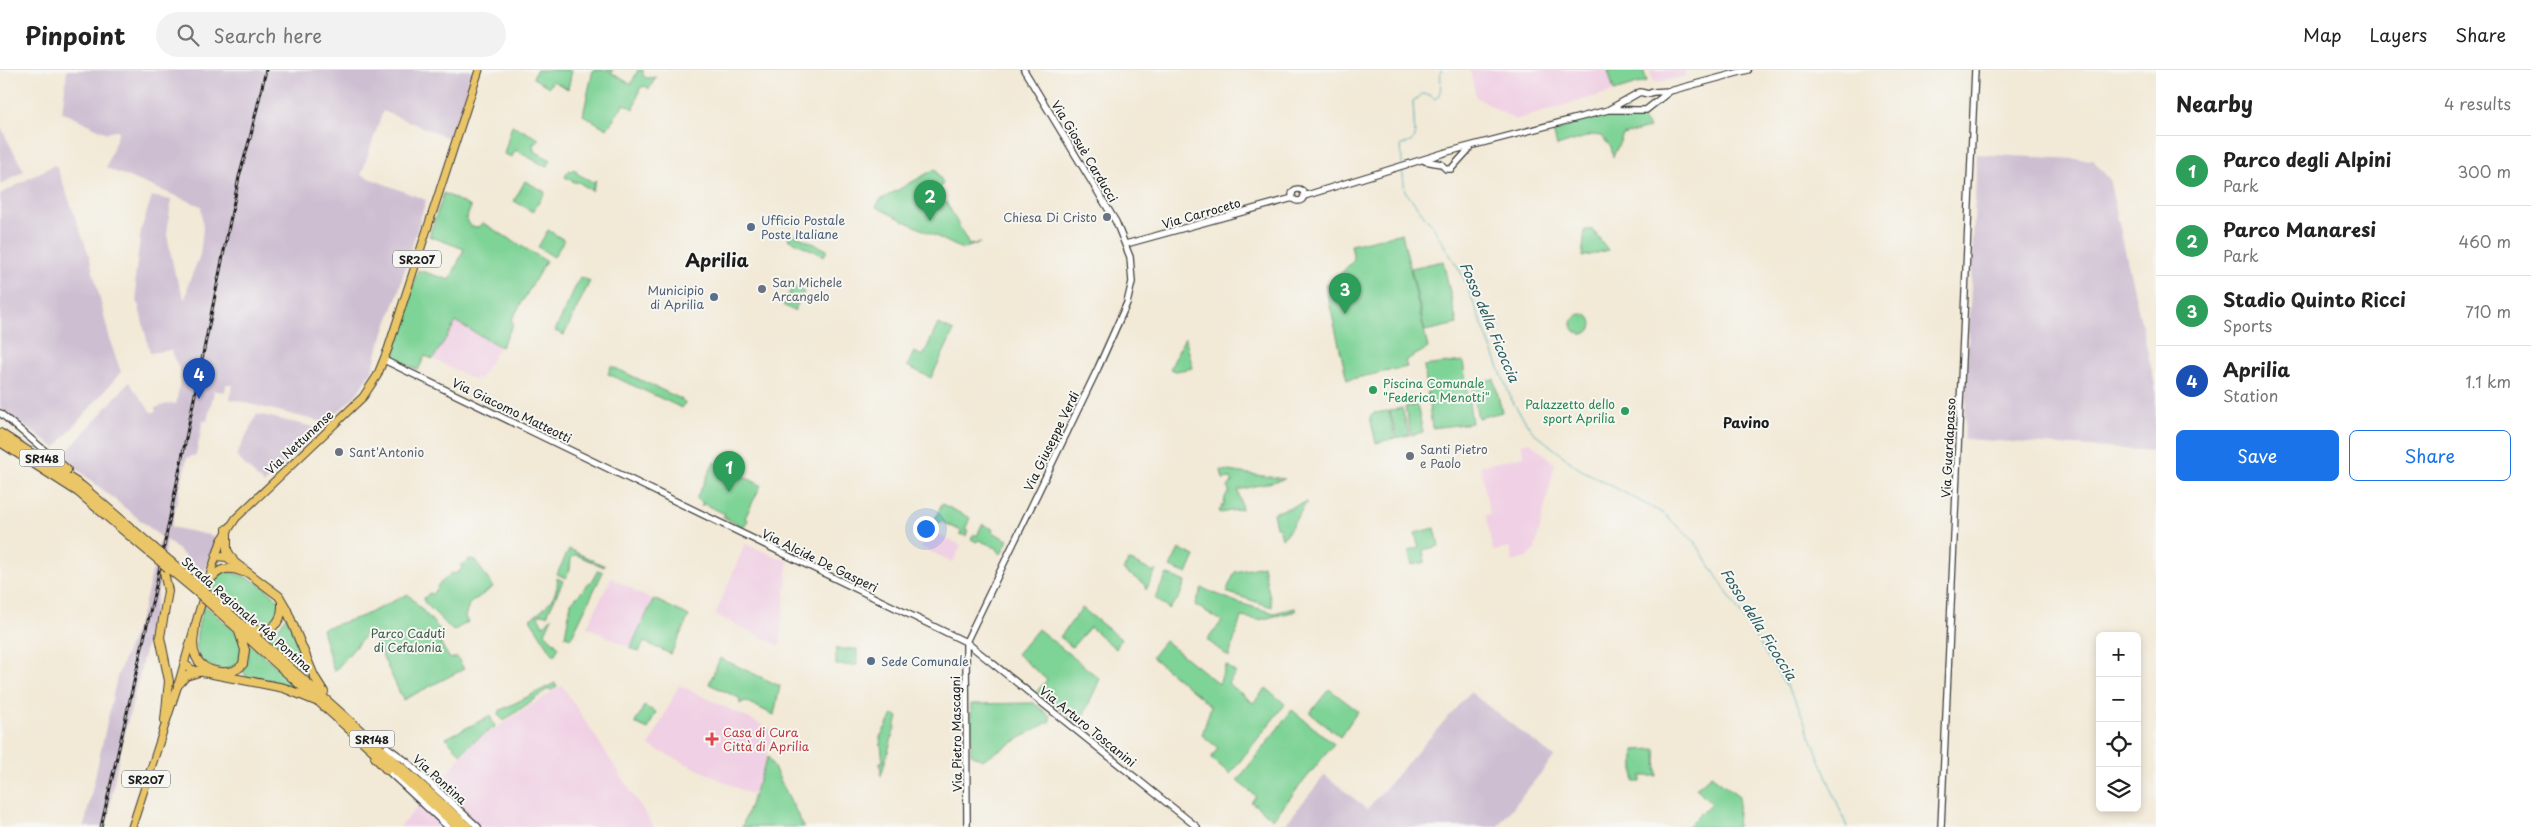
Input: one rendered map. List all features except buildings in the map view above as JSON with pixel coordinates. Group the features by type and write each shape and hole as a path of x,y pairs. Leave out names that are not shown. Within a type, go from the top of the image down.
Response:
{"highway":[{"name":"Strada Regionale 148 Pontina","path":"0,433 82,486 152,550 168,568 202,589 237,628 330,706"},
{"name":"Strada Regionale 148 Pontina","path":"0,442 78,492 152,550"},
{"path":"56,460 82,486"},
{"path":"228,529 227,550 236,564"},
{"path":"152,550 168,568 168,590 160,637 169,681 165,720"},
{"path":"216,556 225,556 274,591 282,601 314,676 330,706"},
{"path":"216,556 223,563 257,579"},
{"path":"202,589 216,572 226,568 234,568 257,579"},
{"name":"Strada Regionale 148 Pontina","path":"209,599 233,616 458,827"},
{"path":"233,616 253,629 267,630 280,620 282,601"},
{"path":"193,628 193,648 199,662 208,669 218,672 229,672 239,668 244,662 245,652 237,628"},
{"path":"184,664 190,669 200,672 292,691 330,706"},
{"path":"239,668 244,680"},
{"path":"178,685 188,674 200,672"},
{"path":"367,740 387,747"},
{"path":"367,740 387,770"},
{"name":"Strada Regionale 148 Pontina","path":"367,740 468,827"}],"main road":[{"name":"Via Nettunense","path":"193,628 202,589 228,529 258,496 364,396 384,360 479,70"},
{"name":"SR207","path":"132,827 193,628"},
{"path":"184,664 193,628"},
{"name":"SR207","path":"165,720 184,664"}],"street":[{"name":"Via Giosuè Carducci","path":"1024,70 1086,170 1126,244"},
{"path":"1303,193 1299,201 1293,196 1296,189 1303,193 1314,191 1421,162 1447,152 1608,110 1634,98 1640,92 1648,94 1670,91 1748,70"},
{"name":"Via Guardapasso","path":"1941,827 1975,70"},
{"path":"1608,110 1646,110 1651,104 1670,91"},
{"path":"1648,94 1651,104"},
{"path":"1634,98 1633,104 1640,110"},
{"path":"1421,162 1441,164 1446,169 1451,169 1457,166 1458,161 1472,147"},
{"path":"1447,152 1456,154 1458,161"},
{"path":"1441,164 1441,157 1447,152"},
{"name":"Via Carroceto","path":"1126,244 1293,196"},
{"name":"Via Giuseppe Verdi","path":"966,642 1128,303 1132,270 1126,244"},
{"name":"Via Giacomo Matteotti","path":"384,360 666,495"},
{"path":"0,413 56,460"},
{"name":"Via Alcide De Gasperi","path":"666,495 966,642"},
{"name":"Via Pietro Mascagni","path":"966,642 967,827"},
{"name":"Via Arturo Toscanini","path":"966,642 1197,827"},
{"name":"Via Pontina","path":"387,747 406,761 478,827"},
{"path":"387,770 448,827"}],"shaded area":[{"path":"67,70 475,70 451,139 383,111 361,175 426,200 372,371 356,395 326,423 230,399 233,385 226,384 225,392 212,390 214,392 207,421 203,421 196,455 187,458 171,527 213,536 216,540 204,573 167,540 153,618 117,766 106,827 84,827 117,677 143,610 161,537 67,461 65,454 129,382 151,412 156,412 155,408 170,403 176,404 181,374 171,350 150,353 137,299 135,278 141,230 152,196 171,200 167,235 175,274 185,300 189,282 200,255 203,228 201,206 106,168 119,130 107,133 62,112"},
{"path":"1470,70 1608,70 1614,91 1515,120 1476,97"},
{"path":"1650,70 1684,70 1686,76 1657,83 1652,80"},
{"path":"0,126 24,171 0,185"},
{"path":"1977,154 2093,160 2109,179 2156,389 2156,451 1964,439"},
{"path":"54,165 57,167 89,255 111,344 121,372 55,448 0,408 0,194"},
{"path":"456,322 501,347 499,347 480,379 477,377 475,380 433,359"},
{"path":"257,414 314,427 303,446 264,484 236,456"},
{"path":"1530,442 1555,464 1535,549 1528,557 1513,562 1510,548 1493,551 1486,515 1490,514 1480,466 1524,456 1521,444"},
{"path":"929,530 961,545 953,562 921,547"},
{"path":"745,544 788,561 780,646 715,615"},
{"path":"611,578 635,590 634,592 654,599 630,648 587,627"},
{"path":"562,685 654,827 400,827 473,743"},
{"name":"Casa di Cura Città di Aprilia","path":"679,685 773,730 761,776 752,795 649,746"},
{"path":"1470,692 1554,757 1497,827 1283,827 1325,775 1367,809"}],"green space":[{"path":"536,70 572,70 568,89 553,81 549,87 533,78"},
{"path":"593,70 613,70 611,73 631,84 638,70 643,70 643,76 647,78 656,77 649,89 645,86 640,88 634,109 624,104 607,129 583,115"},
{"path":"1608,70 1643,70 1647,81 1614,91"},
{"path":"1614,113 1639,117 1643,119 1649,128 1623,135 1613,157 1611,147 1601,136 1592,135 1557,146 1553,131 1568,127 1570,123"},
{"path":"512,125 539,139 537,143 533,143 534,151 551,160 547,167 515,150 512,157 504,154"},
{"path":"573,169 577,171 576,173 593,182 596,180 592,191 577,181 576,183 565,177 569,170 572,171"},
{"path":"935,169 943,183 937,194 940,199 947,203 969,245 980,243 962,249 876,207 880,200"},
{"path":"525,181 545,192 533,212 514,201"},
{"path":"444,193 471,207 466,219 471,226 478,227 483,223 546,261 511,321 514,323 501,347 456,322 433,359 425,356 418,370 394,358 391,352 418,270 450,280 464,249 429,236"},
{"path":"548,230 564,240 554,257 538,247"},
{"path":"1585,230 1593,230 1608,250 1582,257"},
{"path":"791,233 827,250 824,256 788,239"},
{"path":"1402,233 1428,348 1405,361 1407,367 1347,380 1325,284 1335,282 1335,279 1354,260 1351,245"},
{"path":"1443,261 1457,324 1425,331 1411,268"},
{"path":"580,277 590,281 564,335 555,331"},
{"path":"793,286 804,292 794,311 783,305"},
{"path":"1582,314 1589,317 1592,324 1589,331 1582,334 1575,331 1572,324 1575,317"},
{"path":"938,324 954,331 931,378 907,366 914,352 923,356"},
{"path":"1185,337 1193,368 1176,371 1170,369"},
{"path":"1463,361 1472,423 1432,428 1424,366"},
{"path":"611,366 681,399 685,403 682,408 608,374"},
{"path":"1494,379 1502,412 1478,418 1471,384"},
{"path":"1417,405 1423,432 1411,435 1405,407"},
{"path":"1402,408 1409,435 1397,438 1390,411"},
{"path":"1389,411 1395,438 1376,443 1370,417 1374,413"},
{"path":"714,462 761,485 745,518 748,520 744,527 723,517 725,514 704,504 701,506 703,502 696,499"},
{"path":"1221,470 1285,479 1238,490 1242,509 1220,513 1219,510 1224,505 1225,497 1229,492 1228,487 1232,482 1231,478 1223,479"},
{"path":"1307,502 1286,535 1282,538 1279,527 1276,527 1273,513"},
{"path":"942,504 970,518 965,530 968,531 966,536 960,534 961,531 941,521 939,523 934,521"},
{"path":"982,524 993,529 992,532 1008,540 1001,554 997,551 998,549 979,540 977,542 971,539 974,534 977,536"},
{"path":"1435,528 1439,546 1423,550 1425,562 1412,565 1408,551 1419,548 1415,533"},
{"path":"569,549 605,566 576,555 571,558 570,569 566,578 557,574"},
{"path":"1179,549 1195,556 1187,574 1170,567"},
{"path":"470,559 475,560 493,587 469,604 465,617 468,622 453,631 424,602 424,598 429,593 432,594 438,588 437,586 452,573 455,574 462,569 461,566"},
{"path":"1129,560 1151,571 1156,570 1146,590 1144,584 1123,570"},
{"path":"1263,566 1272,607 1226,592 1235,572"},
{"path":"598,570 603,572 571,638 565,636 571,603 593,579"},
{"path":"224,572 240,575 255,581 274,596 280,602 278,620 268,626 260,626 245,618 229,605 211,588 212,581"},
{"path":"1167,574 1185,582 1179,598 1169,609 1155,598"},
{"path":"557,578 563,581 547,615 541,614 538,616 543,626 552,617 545,633 559,647 554,656 530,619 550,602 556,590"},
{"path":"1202,588 1239,603 1274,613 1295,608 1296,611 1259,620 1241,617 1229,657 1207,640 1222,621 1195,605"},
{"name":"Parco Caduti di Cefalonia","path":"408,594 443,633 438,639 450,659 457,657 464,669 403,700 372,633 368,632 334,672 322,629 363,616"},
{"path":"654,599 689,616 671,654 644,642 639,652 630,648"},
{"path":"204,605 238,634 243,645 241,662 227,669 212,667 204,662 199,655 196,639"},
{"path":"1082,608 1121,639 1116,649 1090,627 1072,647 1060,637"},
{"path":"286,615 312,681 255,631 266,631 278,627"},
{"path":"1038,629 1100,679 1079,725 1037,691 1047,680 1017,654"},
{"path":"1165,641 1219,684 1226,665 1236,673 1228,683 1253,703 1266,688 1285,704 1230,774 1211,758 1218,748 1202,735 1211,706 1152,657"},
{"path":"248,643 305,691 246,677 242,668 248,659"},
{"path":"836,649 857,649 857,665 836,665"},
{"path":"720,658 780,686 774,715 745,701 740,704 739,698 709,684"},
{"path":"555,683 557,686 552,690 548,689 504,721 498,715 499,711"},
{"path":"1329,689 1358,711 1340,737 1310,713"},
{"path":"1034,703 1050,716 1050,721 982,760 971,754 971,704"},
{"path":"644,706 656,712 648,729 635,723"},
{"path":"1292,710 1334,744 1273,819 1251,802 1256,796 1237,781"},
{"path":"893,714 898,717 881,776 880,762 883,762 880,737"},
{"path":"490,716 495,727 473,742 461,754 446,738"},
{"path":"1656,749 1657,776 1641,776 1641,782 1634,782 1634,750"},
{"path":"768,756 804,827 742,827"},
{"path":"1711,775 1739,796 1737,827 1687,827 1711,803 1696,788"}],"waterway":[{"name":"Fosso della Ficoccia","path":"1402,164 1401,145 1411,142 1415,138 1413,101 1422,94 1430,95 1435,99 1438,96 1441,70"},
{"name":"Fosso della Ficoccia","path":"1402,168 1405,191 1433,227 1463,276 1512,401 1532,431 1578,468 1664,514 1695,542 1797,703 1847,827"}],"railway":[{"path":"250,138 266,70"},
{"path":"101,827 157,581 239,177 252,131"}],"place":[{"name":"Chiesa Di Cristo","path":"1107,217"},
{"name":"Parco Manaresi","path":"930,221"},
{"name":"Ufficio Postale Poste Italiane","path":"751,227"},
{"name":"San Michele Arcangelo","path":"762,289"},
{"name":"Municipio di Aprilia","path":"714,297"},
{"name":"Stadio Quinto Ricci","path":"1345,314"},
{"name":"Piscina Comunale \"Federica Menotti\"","path":"1373,390"},
{"name":"Aprilia","path":"199,399"},
{"name":"Palazzetto dello sport Aprilia","path":"1625,411"},
{"name":"Sant'Antonio","path":"339,452"},
{"name":"Santi Pietro e Paolo","path":"1410,456"},
{"name":"Parco degli Alpini","path":"729,492"},
{"name":"Sede Comunale","path":"871,661"},
{"name":"Casa di Cura Città di Aprilia","path":"712,739"}],"district":[{"name":"Aprilia","path":"717,259"},
{"name":"Pavino","path":"1746,422"}]}
